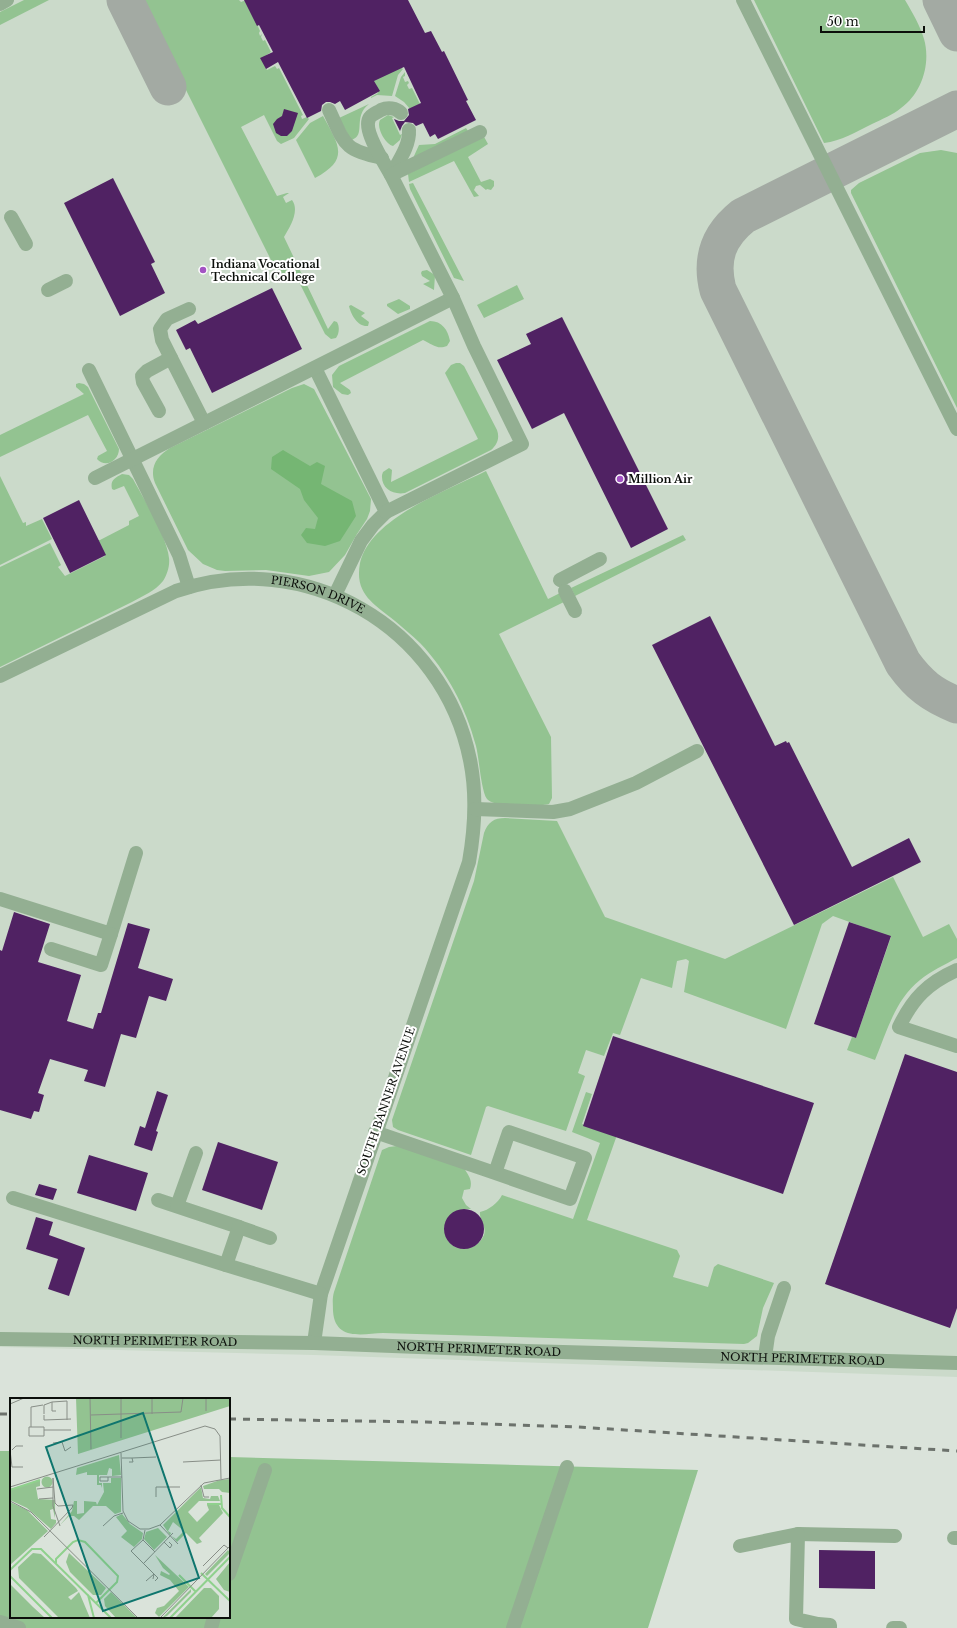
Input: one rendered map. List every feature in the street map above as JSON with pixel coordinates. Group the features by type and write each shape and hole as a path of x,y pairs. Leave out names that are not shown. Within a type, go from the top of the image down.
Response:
{"street":[{"path":"0,4 7,0"},
{"path":"743,0 957,429"},
{"path":"335,595 361,541 373,525 386,512 522,444 474,346 453,298 369,134 367,124 371,116 385,108 393,109 401,113"},
{"path":"329,110 343,140 352,149 361,153 382,158"},
{"path":"391,175 408,143 410,137 409,130"},
{"path":"391,175 480,132"},
{"path":"11,216 26,244"},
{"path":"48,290 66,281"},
{"path":"95,478 453,298"},
{"path":"189,308 167,319 160,329 162,340 204,423"},
{"path":"159,411 143,382 142,376 147,371 171,358"},
{"path":"315,368 386,512"},
{"path":"89,370 180,555 189,587"},
{"path":"575,611 563,585 600,559"},
{"name":"PIERSON DRIVE","path":"0,676 164,596 189,587 223,580 251,578 295,583 335,595 364,610 388,626 409,644 432,671 452,707 466,743 473,774 475,809 469,862"},
{"path":"475,809 553,812 570,809 636,783 697,751"},
{"path":"51,949 101,965 136,853"},
{"name":"SOUTH BANNER AVENUE","path":"314,1342 321,1294 375,1132 469,862"},
{"path":"0,899 111,934"},
{"path":"957,970 928,987 908,1008 899,1027 957,1046"},
{"path":"375,1132 570,1199 585,1158 509,1132 495,1173"},
{"path":"177,1206 196,1152"},
{"path":"13,1198 321,1294"},
{"path":"158,1200 270,1238"},
{"path":"226,1265 239,1227"},
{"path":"765,1357 768,1336 784,1288"},
{"name":"NORTH PERIMETER ROAD","path":"0,1339 314,1342 526,1351 957,1362"},
{"path":"513,1628 567,1467"},
{"path":"230,1571 265,1470"},
{"path":"740,1546 798,1534 895,1536"},
{"path":"798,1534 796,1619 830,1625 830,1628"},
{"path":"211,1628 214,1618"},
{"path":"0,1622 18,1628"},
{"path":"892,1628 900,1628"}],"shaded area":[{"path":"0,0 957,0 957,1377 314,1355 0,1347"}],"green space":[{"path":"24,0 49,0 0,25 0,12"},
{"path":"141,0 239,0 241,2 246,0 260,31 260,36 262,34 261,37 263,41 265,40 271,52 261,59 267,70 275,66 277,69 279,68 303,115 301,116 302,119 307,117 309,119 294,138 281,144 277,141 264,115 241,127 277,196 289,193 283,197 286,203 292,200 294,204 295,214 284,237 328,329 334,321 337,322 339,330 336,338 331,339 325,334 296,276 282,282"},
{"path":"754,0 905,0 916,19 926,48 925,67 919,86 908,102 894,113 848,136 824,143"},
{"path":"400,67 403,69 398,75 392,96 377,95 371,98 378,93 372,81"},
{"path":"405,72 405,76 403,77 405,82 408,81 409,83 407,85 409,89 412,88 420,104 410,109 404,102 395,96 401,77"},
{"path":"369,104 361,115 358,135 356,138 351,140 339,118"},
{"path":"388,115 394,117 392,118 400,135 402,134 400,140 393,146 384,139 379,127 380,120"},
{"path":"323,116 337,143 338,150 334,164 315,178 296,140 310,123"},
{"path":"466,128 468,131 416,157 414,156 419,145 435,144"},
{"path":"483,135 488,144 468,157 481,182 490,179 494,181 494,186 491,190 486,190 480,185 476,186 474,190 479,196 474,197 454,161 409,182 408,174"},
{"path":"941,150 957,153 957,408 851,193 851,190 859,183 920,153"},
{"path":"413,183 464,281 454,278 410,189 409,184"},
{"path":"427,270 435,275 434,290 423,284 430,281 422,276 421,273 422,271"},
{"path":"517,285 524,299 484,318 477,305"},
{"path":"399,299 410,306 410,309 398,314 387,306 387,304"},
{"path":"351,305 365,313 361,316 369,322 368,326 361,325 353,317 349,306"},
{"path":"430,321 441,324 444,327 448,333 450,341 447,346 437,347 423,340 340,383 350,390 351,393 348,395 342,394 333,387 332,375 339,366"},
{"path":"460,363 464,366 497,430 498,439 496,444 491,450 405,493 392,492 383,484 382,480 383,472 389,468 392,470 391,482 478,439 445,373 451,365"},
{"path":"79,383 88,387 119,449 117,457 114,460 104,463 97,459 98,456 107,451 88,415 0,457 0,435 84,394 76,387 76,384"},
{"path":"304,384 314,389 371,499 370,511 367,519 345,555 329,572 309,576 266,570 225,571 217,570 203,564 188,550 155,483 153,472 155,462 170,448 292,388"},
{"path":"283,450 310,466 317,462 325,466 321,484 352,501 356,516 340,541 325,546 307,543 301,535 306,528 315,529 318,518 304,500 300,489 271,469 272,457"},
{"path":"486,471 548,599 560,593 566,601 499,634 551,737 552,798 549,804 535,806 507,805 491,802 487,799 483,789 477,751 472,732 461,704 447,678 420,643 368,598 360,583 360,563 367,547 379,532 394,519 412,507"},
{"path":"122,474 129,475 133,479 164,540 169,561 168,570 163,581 160,585 140,598 0,667 0,567 50,543 61,565 58,567 65,576 105,556 97,540 100,540 129,525 129,521 139,516 124,486 114,490 112,489 112,481"},
{"path":"0,476 23,523 26,522 26,526 42,519 52,539 0,565"},
{"path":"683,535 686,540 575,596 571,588"},
{"path":"505,818 557,821 605,917 725,959 893,877 923,937 949,924 957,939 957,958 924,977 911,988 898,1006 875,1060 847,1050 852,1037 856,1038 891,937 833,916 822,924 786,1029 684,992 689,961 686,959 677,961 672,988 641,978 620,1035 613,1033 604,1056 586,1050 578,1073 585,1076 566,1131 488,1106 486,1107 471,1155 398,1130 393,1127 392,1120 474,881 484,833 487,826 492,821"},
{"path":"586,1092 592,1094 582,1124 617,1135 587,1220 677,1250 680,1256 673,1277 708,1287 714,1267 718,1264 774,1283 763,1308 757,1336 748,1343 744,1344 383,1333 351,1334 339,1327 335,1321 333,1311 334,1292 382,1150 397,1146 464,1168 470,1178 471,1186 470,1189 464,1190 462,1198 466,1205 471,1209 458,1211 449,1217 445,1225 445,1233 449,1241 455,1247 463,1249 474,1246 480,1242 485,1232 480,1212 493,1206 502,1195 573,1219 600,1143 572,1132"},
{"path":"0,1451 10,1451 10,1618 230,1618 230,1457 698,1470 648,1628 0,1628"}],"building":[{"path":"244,0 408,0 425,33 431,31 442,52 444,51 476,120 438,139 435,134 430,137 423,123 416,126 413,123 405,122 400,131 394,119 404,121 409,115 408,109 421,103 404,67 374,81 380,91 345,110 340,101 335,104 326,102 322,105 321,111 307,118 278,62 266,69 260,58 273,52 259,25 257,26"},
{"path":"284,109 298,113 292,131 287,136 281,136 276,133 273,124 282,116"},
{"path":"113,178 155,262 151,264 165,293 120,316 64,203"},
{"path":"272,288 302,349 212,393 190,348 186,350 176,330 195,320 198,324"},
{"name":"Million Air","path":"562,317 668,529 631,548 564,413 532,429 497,360 531,344 526,334"},
{"path":"79,500 106,555 70,573 43,518"},
{"path":"710,616 775,746 786,741 787,743 789,742 852,867 909,838 921,862 794,925 652,645"},
{"path":"14,912 50,924 38,962 81,975 67,1021 93,1029 98,1013 101,1013 128,923 150,929 138,968 173,979 166,1001 149,996 136,1038 121,1034 105,1087 84,1081 88,1070 50,1059 38,1093 44,1095 39,1112 34,1111 31,1119 0,1110 0,950 2,951"},
{"path":"849,922 891,936 856,1038 814,1024"},
{"path":"613,1036 814,1103 783,1194 583,1126"},
{"path":"905,1054 957,1072 957,1308 950,1328 825,1284"},
{"path":"157,1091 168,1095 156,1131 158,1132 152,1151 134,1145 140,1126 145,1128"},
{"path":"218,1142 278,1162 262,1210 202,1190"},
{"path":"89,1155 148,1173 136,1211 77,1193"},
{"path":"39,1184 57,1189 53,1200 35,1195"},
{"path":"468,1209 475,1212 481,1218 484,1229 483,1237 475,1246 468,1249 460,1249 453,1246 445,1237 444,1225 447,1218 456,1210"},
{"path":"36,1217 53,1222 49,1235 85,1248 69,1296 48,1289 58,1259 26,1249"},
{"path":"819,1550 875,1551 875,1589 819,1588"}],"taxiway":[{"path":"125,0 168,87"},
{"path":"941,0 957,33"},
{"path":"957,109 743,216 734,224 722,240 718,249 715,268 718,290 903,663 915,677 933,693 957,705"}],"railway":[{"path":"0,1414 10,1414"},
{"path":"230,1419 426,1422 578,1427 957,1451"}],"place":[{"name":"Indiana Vocational Technical College","path":"203,270"},
{"name":"Million Air","path":"620,479"}]}
